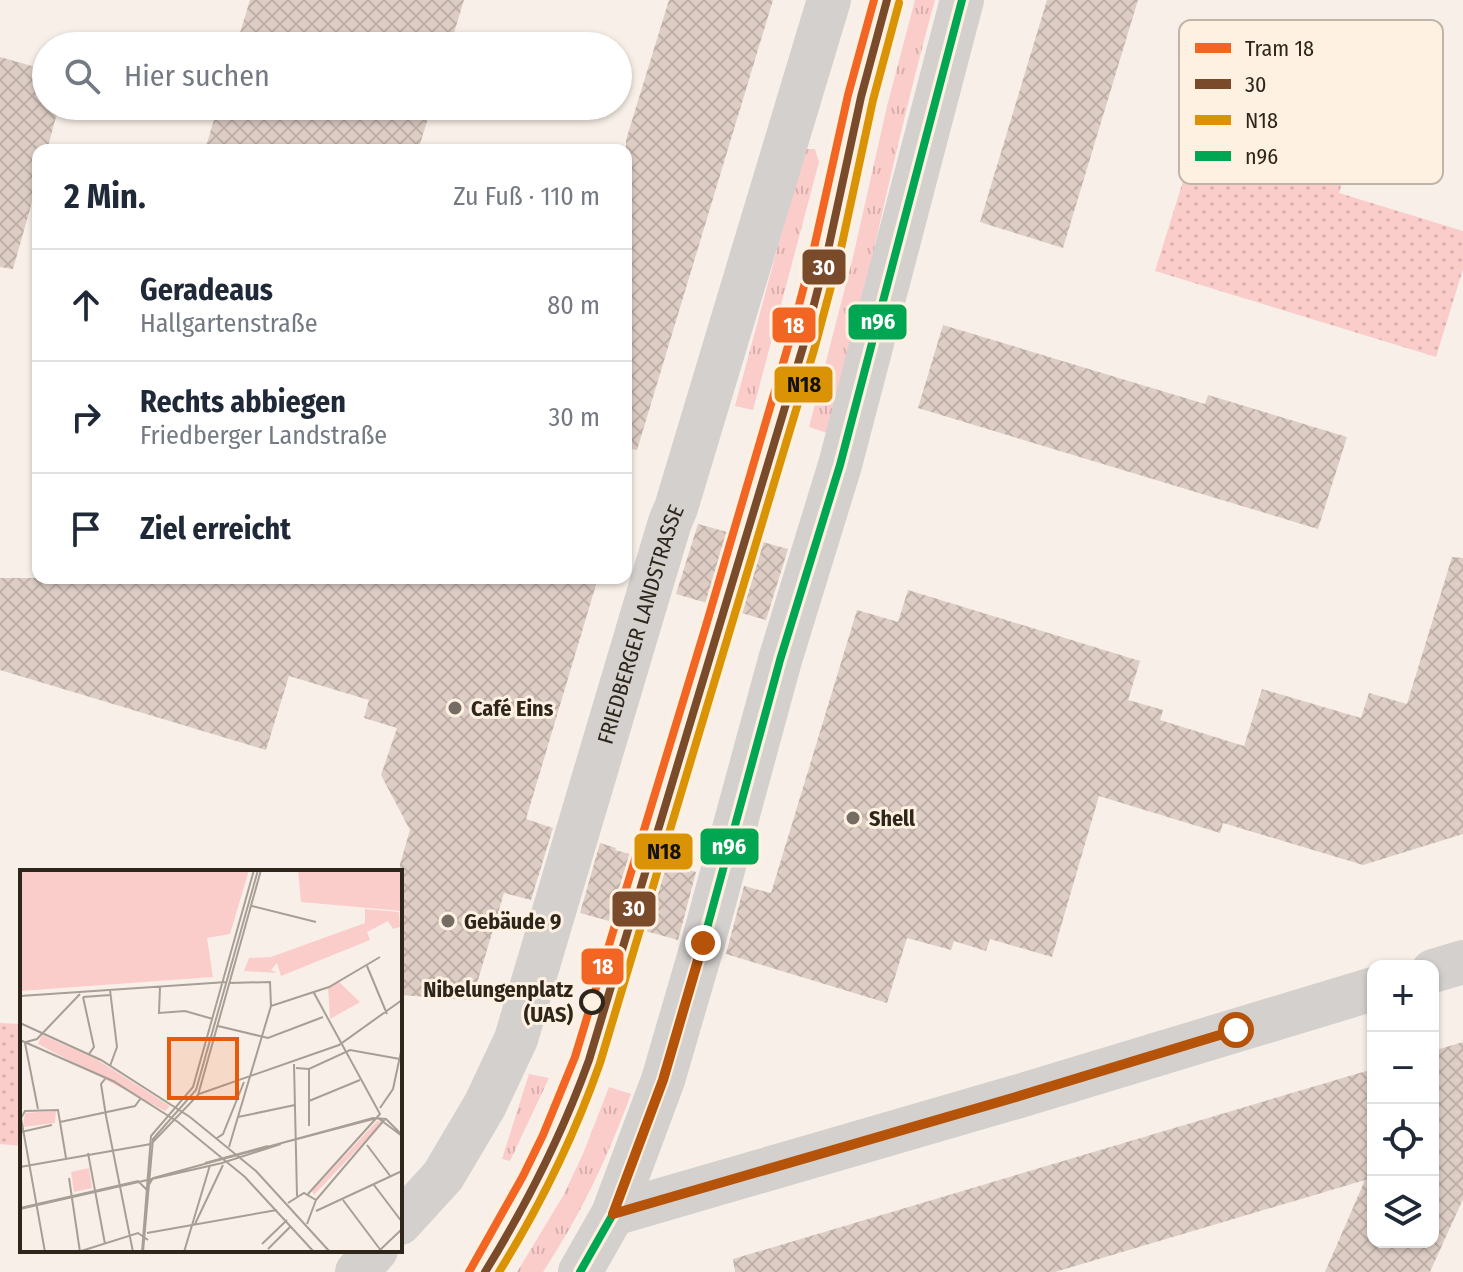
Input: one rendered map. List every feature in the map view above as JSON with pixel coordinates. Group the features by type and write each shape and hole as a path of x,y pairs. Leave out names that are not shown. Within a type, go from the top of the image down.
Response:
{"main road":[{"name":"FRIEDBERGER LANDSTRASSE","path":"402,1221 443,1176 485,1105 516,1039 829,0"},
{"path":"580,1272 613,1214 663,1080 780,660 840,465 962,0"},
{"path":"1439,969 1463,962"},
{"path":"613,1214 1367,991"},
{"path":"357,1272 374,1252"}],"green space":[{"path":"915,0 935,0 830,434 809,427"},
{"path":"804,149 815,149 819,162 753,410 735,406"},
{"path":"1182,184 1342,184 1339,193 1463,231 1463,269 1436,357 1155,271"},
{"path":"0,1023 20,1024 20,1146 0,1144"},
{"path":"529,1074 549,1078 510,1161 502,1159"},
{"path":"609,1087 631,1094 592,1186 543,1272 517,1272 563,1196"}],"building":[{"path":"250,0 464,0 454,32 240,32"},
{"path":"669,0 773,0 637,450 632,449 632,144 626,144"},
{"path":"1047,0 1138,0 1063,248 980,222"},
{"path":"0,57 32,66 32,120 55,120 49,144 32,144 32,202 13,269 0,267"},
{"path":"214,120 428,120 420,144 207,144"},
{"path":"943,325 1205,404 1208,395 1347,437 1318,529 918,408"},
{"path":"698,524 788,549 766,620 676,594"},
{"path":"1452,557 1463,558 1463,834 1363,865 1223,823 1220,833 1099,796 1052,957 990,939 986,951 954,941 951,950 907,938 887,1003 726,954 744,886 771,893 857,610 898,622 908,590 1140,661 1128,700 1163,710 1160,720 1244,746 1262,689 1361,718 1369,693 1407,704"},
{"path":"0,578 32,578 32,584 596,584 526,819 553,828 531,900 504,893 472,1000 402,995 400,864 410,830 381,775 397,728 364,718 369,700 289,676 266,750 0,670"},
{"path":"600,843 696,872 678,940 580,913"},
{"path":"1463,1042 1463,1199 1430,1272 1325,1272 1365,1180 1055,1272 735,1272 733,1259 1367,1071 1367,1248 1439,1248 1439,1049"}],"tram line":[{"name":"18","path":"469,1272 523,1176 575,1057 789,343 874,0"}],"transit line":[{"name":"30","path":"485,1272 543,1169 589,1060 803,347 828,250 861,97 887,0"},
{"name":"n96","path":"580,1272 613,1214 663,1080 780,660 840,465 962,0"},
{"name":"N18","path":"499,1272 555,1170 600,1063 814,350 899,3"}],"place":[{"name":"Café Eins","path":"455,708"},
{"name":"Shell","path":"853,818"},
{"name":"Gebäude 9","path":"448,921"},
{"name":"Nibelungenplatz (UAS)","path":"592,1002"}],"route":[{"path":"703,943 663,1080 613,1214 1236,1030"}]}
